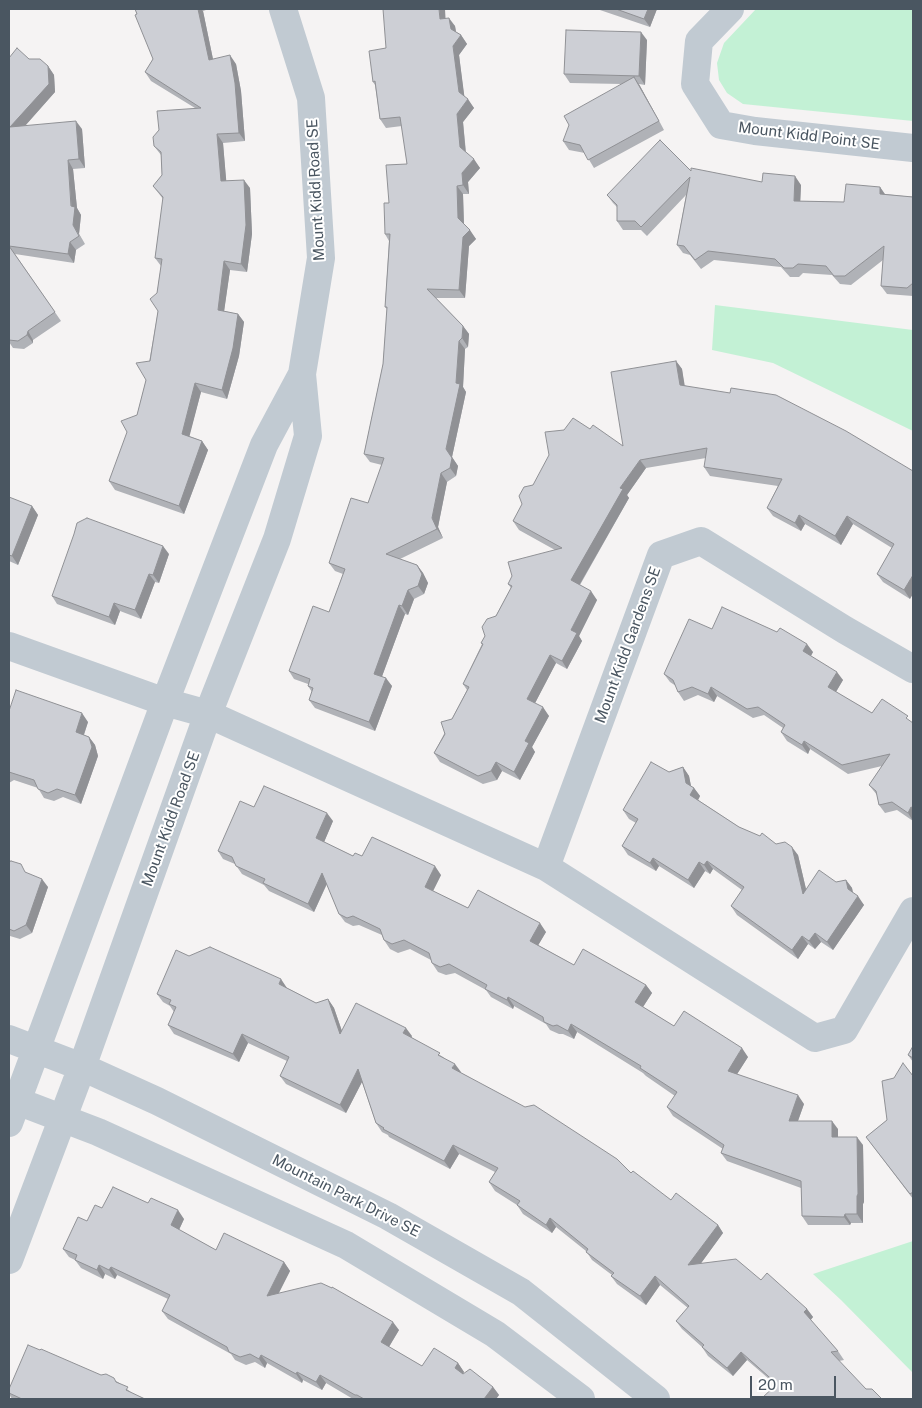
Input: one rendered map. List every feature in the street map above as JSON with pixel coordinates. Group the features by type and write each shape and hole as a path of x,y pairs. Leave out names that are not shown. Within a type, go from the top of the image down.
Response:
{"street":[{"name":"Mount Kidd Road SE","path":"9,1260 82,1067 208,714 277,539 308,436 302,374 321,258 311,98 283,9"},
{"name":"Mount Kidd Point SE","path":"730,9 699,41 695,84 721,125 755,131 913,148"},
{"name":"Mount Kidd Road SE","path":"11,1107 37,1049 165,702 264,445 302,374"},
{"name":"Mount Kidd Gardens SE","path":"546,867 661,555 701,541 845,630 913,669"},
{"path":"9,646 165,702 208,714 546,867 815,1038 844,1030 913,911"},
{"name":"Mountain Park Drive SE","path":"9,1039 82,1067 157,1101 388,1216 521,1292 656,1399"},
{"path":"11,1107 62,1119 98,1132 346,1245 496,1334 581,1399"}],"green space":[{"path":"756,9 913,9 913,121 743,104 727,93 719,80 717,63 724,43"},
{"path":"715,305 913,330 913,431 773,363 712,350"},
{"path":"913,1241 913,1373 813,1274"}],"building":[{"path":"135,9 198,9 209,60 230,55 235,83 239,133 217,134 221,181 244,180 246,225 241,264 224,261 218,310 238,314 233,348 222,390 195,383 182,434 202,441 179,506 109,481 127,432 121,421 137,415 146,380 136,363 150,361 158,311 150,299 157,293 162,259 155,258 163,197 153,186 162,175 161,152 154,146 153,137 159,130 157,111 201,108 145,72 153,59 135,15 137,14"},
{"path":"383,9 439,9 440,19 449,18 451,29 461,35 453,46 459,92 468,99 457,114 460,147 474,159 462,173 463,185 457,186 458,218 470,230 463,237 459,290 427,289 463,326 462,338 459,341 456,383 460,384 446,449 452,458 450,468 441,473 432,518 437,529 386,554 417,565 422,574 418,586 408,590 402,606 399,605 374,674 386,678 369,722 309,700 313,688 308,686 310,679 289,671 313,606 329,612 345,569 329,563 351,498 368,503 384,458 364,454 383,364 390,234 385,234 384,203 389,203 386,165 407,164 400,117 380,119 375,81 373,82 369,51 386,48"},
{"path":"616,9 648,9 644,19"},
{"path":"566,30 641,32 639,76 564,74"},
{"path":"17,48 29,59 40,59 48,66 49,84 10,127 76,121 79,159 68,160 71,206 75,207 73,225 79,236 70,242 68,254 9,246 9,58"},
{"path":"634,77 659,121 588,160 580,145 563,141 569,125 564,116"},
{"path":"660,140 691,171 691,168 762,182 763,173 795,176 794,201 844,202 846,184 880,187 880,194 913,197 913,283 907,288 881,286 884,246 845,276 834,276 826,266 798,264 793,268 784,268 775,259 708,251 695,260 684,246 677,245 690,177 641,227 635,221 617,221 617,205 607,195"},
{"path":"9,246 55,312 28,331 27,335 18,341 9,340"},
{"path":"676,361 680,385 730,393 731,388 776,395 846,431 913,471 913,575 904,590 877,574 894,544 847,516 835,536 799,515 795,523 767,508 782,479 704,467 707,448 640,460 620,488 623,489 571,580 591,591 571,630 577,633 562,661 550,655 527,699 543,707 525,741 529,743 514,772 496,762 491,771 478,776 434,753 445,734 441,722 452,719 469,687 463,684 483,644 481,643 485,636 482,627 487,619 496,616 512,586 508,584 512,576 508,562 562,548 513,521 522,504 519,496 524,487 533,485 549,455 545,432 564,430 573,418 590,429 593,425 623,446 611,372"},
{"path":"9,497 32,506 12,556 9,555"},
{"path":"87,518 163,546 153,575 149,574 135,610 114,603 109,617 52,596 77,523"},
{"path":"722,607 777,632 780,628 807,644 803,651 837,672 828,687 872,713 882,699 908,716 906,718 913,723 913,808 911,807 908,813 892,802 879,805 876,791 869,785 890,754 842,765 804,741 802,745 781,732 785,725 758,707 747,709 711,687 708,694 692,687 678,692 673,680 664,674 689,619 712,629"},
{"path":"16,690 82,713 76,732 89,737 92,747 75,795 57,789 48,793 38,789 34,780 9,772 9,711"},
{"path":"651,762 669,772 683,767 686,783 694,788 690,795 739,827 760,836 762,833 776,844 785,842 792,847 803,894 819,870 836,882 846,880 848,889 858,896 827,942 815,933 809,941 802,936 792,950 731,906 744,887 707,861 704,865 699,862 688,880 653,858 650,863 622,846 638,819 623,810"},
{"path":"264,786 327,813 316,838 353,856 355,853 362,856 372,837 435,866 425,887 468,908 478,890 540,923 530,941 574,965 583,949 646,985 635,1002 674,1026 684,1011 742,1048 728,1071 798,1095 789,1121 832,1121 832,1137 857,1137 857,1214 845,1214 844,1217 802,1216 801,1181 721,1153 724,1145 667,1107 677,1092 640,1068 641,1066 571,1024 568,1031 557,1025 553,1026 544,1022 543,1017 508,997 507,1000 485,989 487,985 449,964 440,967 432,963 429,953 404,940 392,944 384,940 380,929 353,916 347,918 339,914 322,873 308,904 263,883 265,879 236,866 232,857 218,851 240,801 254,807"},
{"path":"9,862 21,864 25,872 42,879 26,925 14,931 9,929"},
{"path":"210,947 281,979 279,984 316,1003 328,999 340,1034 356,1003 406,1028 403,1033 440,1053 438,1055 455,1064 452,1068 525,1107 534,1105 617,1159 631,1173 633,1171 671,1200 676,1193 718,1225 688,1265 736,1259 761,1280 767,1273 807,1309 804,1312 838,1351 831,1352 866,1389 872,1389 882,1399 763,1399 777,1384 741,1352 727,1368 702,1347 704,1345 676,1321 689,1306 655,1276 640,1296 611,1276 614,1273 586,1252 588,1249 550,1218 546,1225 517,1205 520,1201 489,1182 498,1168 453,1145 444,1161 383,1129 376,1123 358,1069 340,1105 280,1076 289,1057 242,1034 233,1054 168,1025 176,1007 169,1004 171,1000 157,994 176,950 189,956"},
{"path":"913,1046 913,1058 908,1055"},
{"path":"903,1063 913,1076 913,1192 910,1194 866,1137 887,1120 882,1081 894,1078"},
{"path":"113,1187 148,1203 151,1198 178,1210 171,1225 216,1250 224,1233 284,1262 267,1296 321,1283 332,1287 393,1322 381,1342 422,1366 434,1348 458,1363 455,1368 463,1374 470,1369 493,1387 484,1399 364,1399 320,1375 316,1382 297,1372 296,1374 261,1355 259,1359 250,1354 240,1357 229,1352 227,1347 162,1311 170,1295 111,1267 109,1270 99,1265 97,1270 75,1260 77,1255 63,1249 78,1217 87,1221 95,1205 102,1208"},
{"path":"28,1345 101,1375 106,1374 114,1378 116,1382 128,1387 126,1390 145,1399 22,1399 9,1393"}]}
